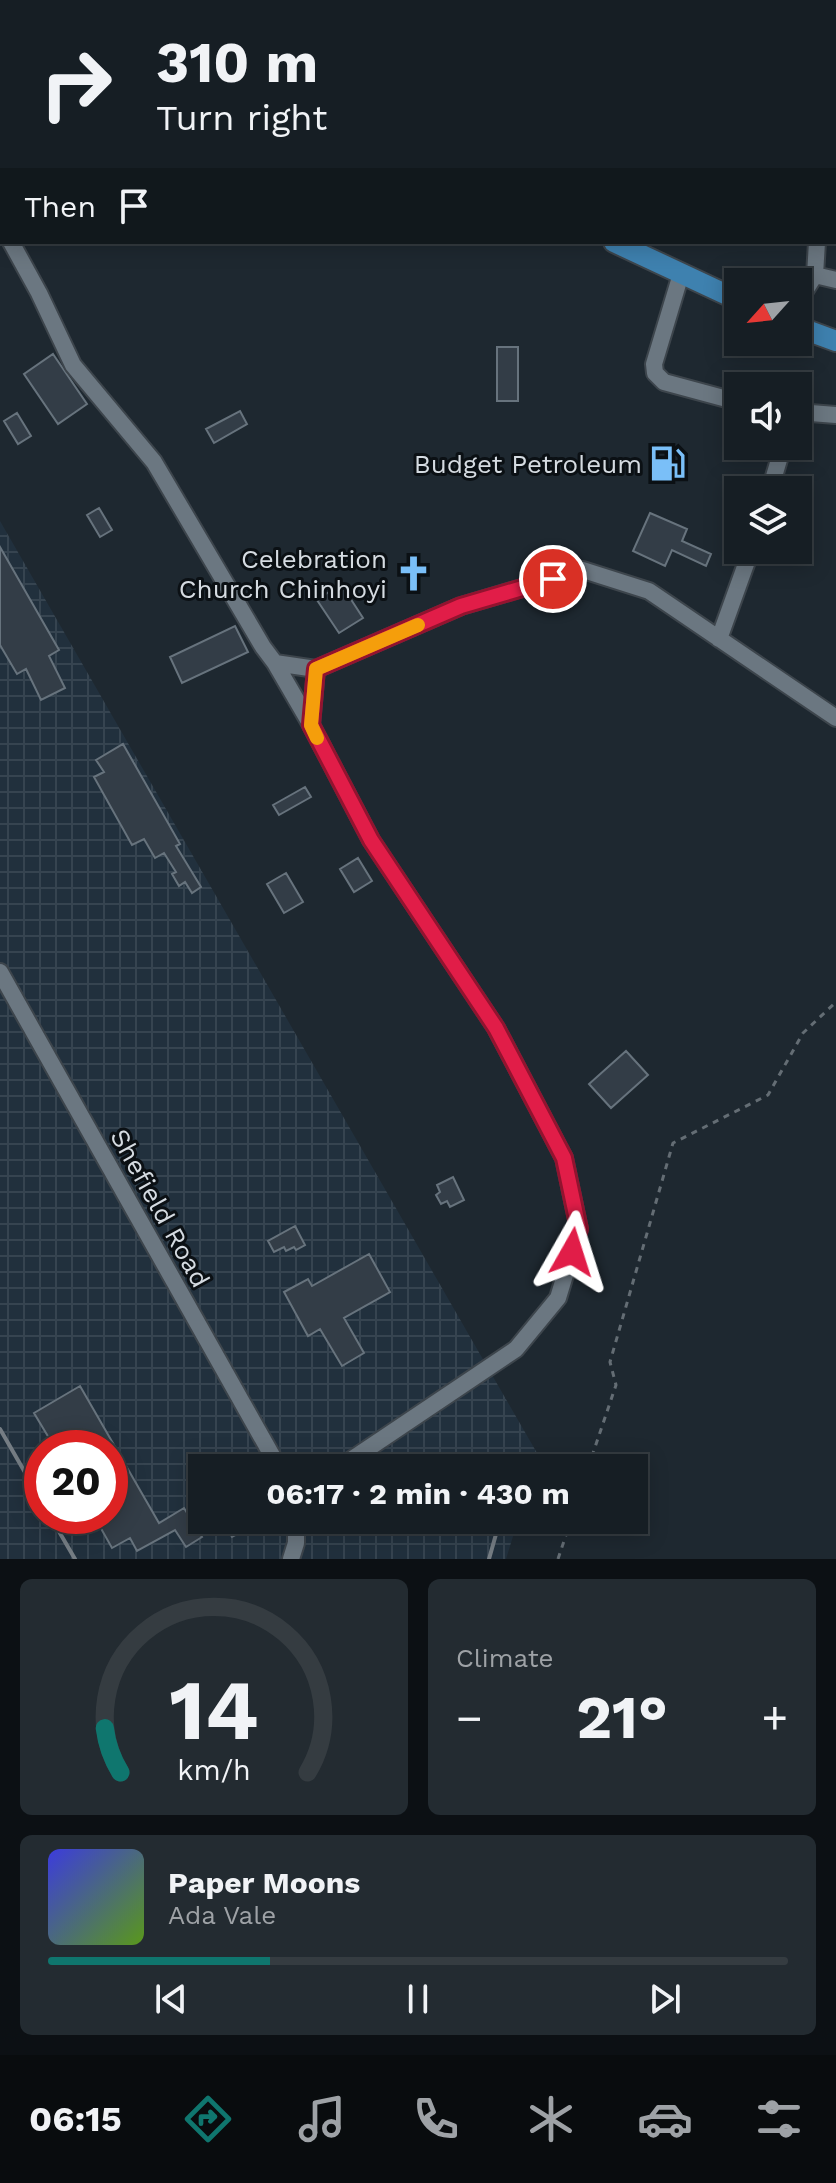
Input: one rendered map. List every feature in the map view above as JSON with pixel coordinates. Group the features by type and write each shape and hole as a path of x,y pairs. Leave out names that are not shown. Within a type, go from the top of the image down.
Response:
{"main road":[{"path":"618,244 724,294"},
{"path":"812,332 836,341"}],"street":[{"path":"12,244 73,365 154,462 311,725 371,840 503,1041 564,1158 579,1229 558,1298 516,1349 360,1454"},
{"path":"812,280 817,244"},
{"path":"681,274 654,364 655,373 664,382 724,398"},
{"path":"815,275 836,280"},
{"path":"812,413 836,415"},
{"path":"719,639 746,564"},
{"path":"275,663 316,669 461,606 583,570 649,591 836,718"},
{"path":"311,725 316,669"},
{"name":"Shefield Road","path":"0,972 271,1454"},
{"path":"291,1559 296,1534"}],"path":[{"path":"593,1454 616,1385 610,1362 673,1143 768,1095 803,1033 836,1002"},
{"path":"558,1559 566,1534"}],"shaded area":[{"path":"0,521 537,1453 188,1454 188,1534 514,1534 506,1559 0,1559"}],"building":[{"path":"497,347 518,347 518,401 497,401"},
{"path":"53,354 87,404 58,424 24,374"},
{"path":"240,411 247,424 214,443 206,429"},
{"path":"17,413 31,436 18,444 4,421"},
{"path":"99,508 112,530 100,537 87,515"},
{"path":"650,513 687,529 682,541 711,554 706,566 672,550 665,566 633,551"},
{"path":"0,547 59,650 49,656 65,688 41,700 26,669 17,674 0,645"},
{"path":"341,584 363,618 339,633 317,600"},
{"path":"235,626 248,652 182,683 170,657"},
{"path":"123,744 201,887 192,893 185,882 179,886 172,874 176,872 164,853 155,858 144,839 132,845 94,777 104,772 96,760"},
{"path":"305,787 311,797 279,815 273,805"},
{"path":"358,858 372,881 354,892 340,869"},
{"path":"286,873 303,902 284,913 267,884"},
{"path":"626,1051 648,1075 611,1108 589,1084"},
{"path":"453,1177 464,1200 450,1207 447,1201 441,1204 436,1195 440,1192 437,1185"},
{"path":"295,1226 305,1245 296,1250 294,1247 286,1251 284,1247 274,1252 268,1241"},
{"path":"369,1254 390,1292 344,1318 364,1353 342,1366 320,1329 308,1336 284,1292 308,1279 312,1286"},
{"path":"80,1386 105,1430 44,1430 34,1413"},
{"path":"128,1469 159,1523 184,1508 188,1514 188,1534 200,1534 202,1537 186,1547 175,1530 137,1551 130,1538 112,1548 104,1534 128,1534"}],"railway":[{"path":"0,1429 24,1471"},
{"path":"60,1534 75,1559"},
{"path":"489,1559 496,1534"}],"slow traffic":[{"path":"317,738 311,725 316,669 418,625"}],"place":[{"name":"Budget Petroleum","path":"668,464"},
{"name":"Celebration Church Chinhoyi","path":"413,574"}],"route":[{"path":"553,579 461,606 316,669 311,725 371,840 496,1028 564,1158 579,1229 572,1252"}]}
